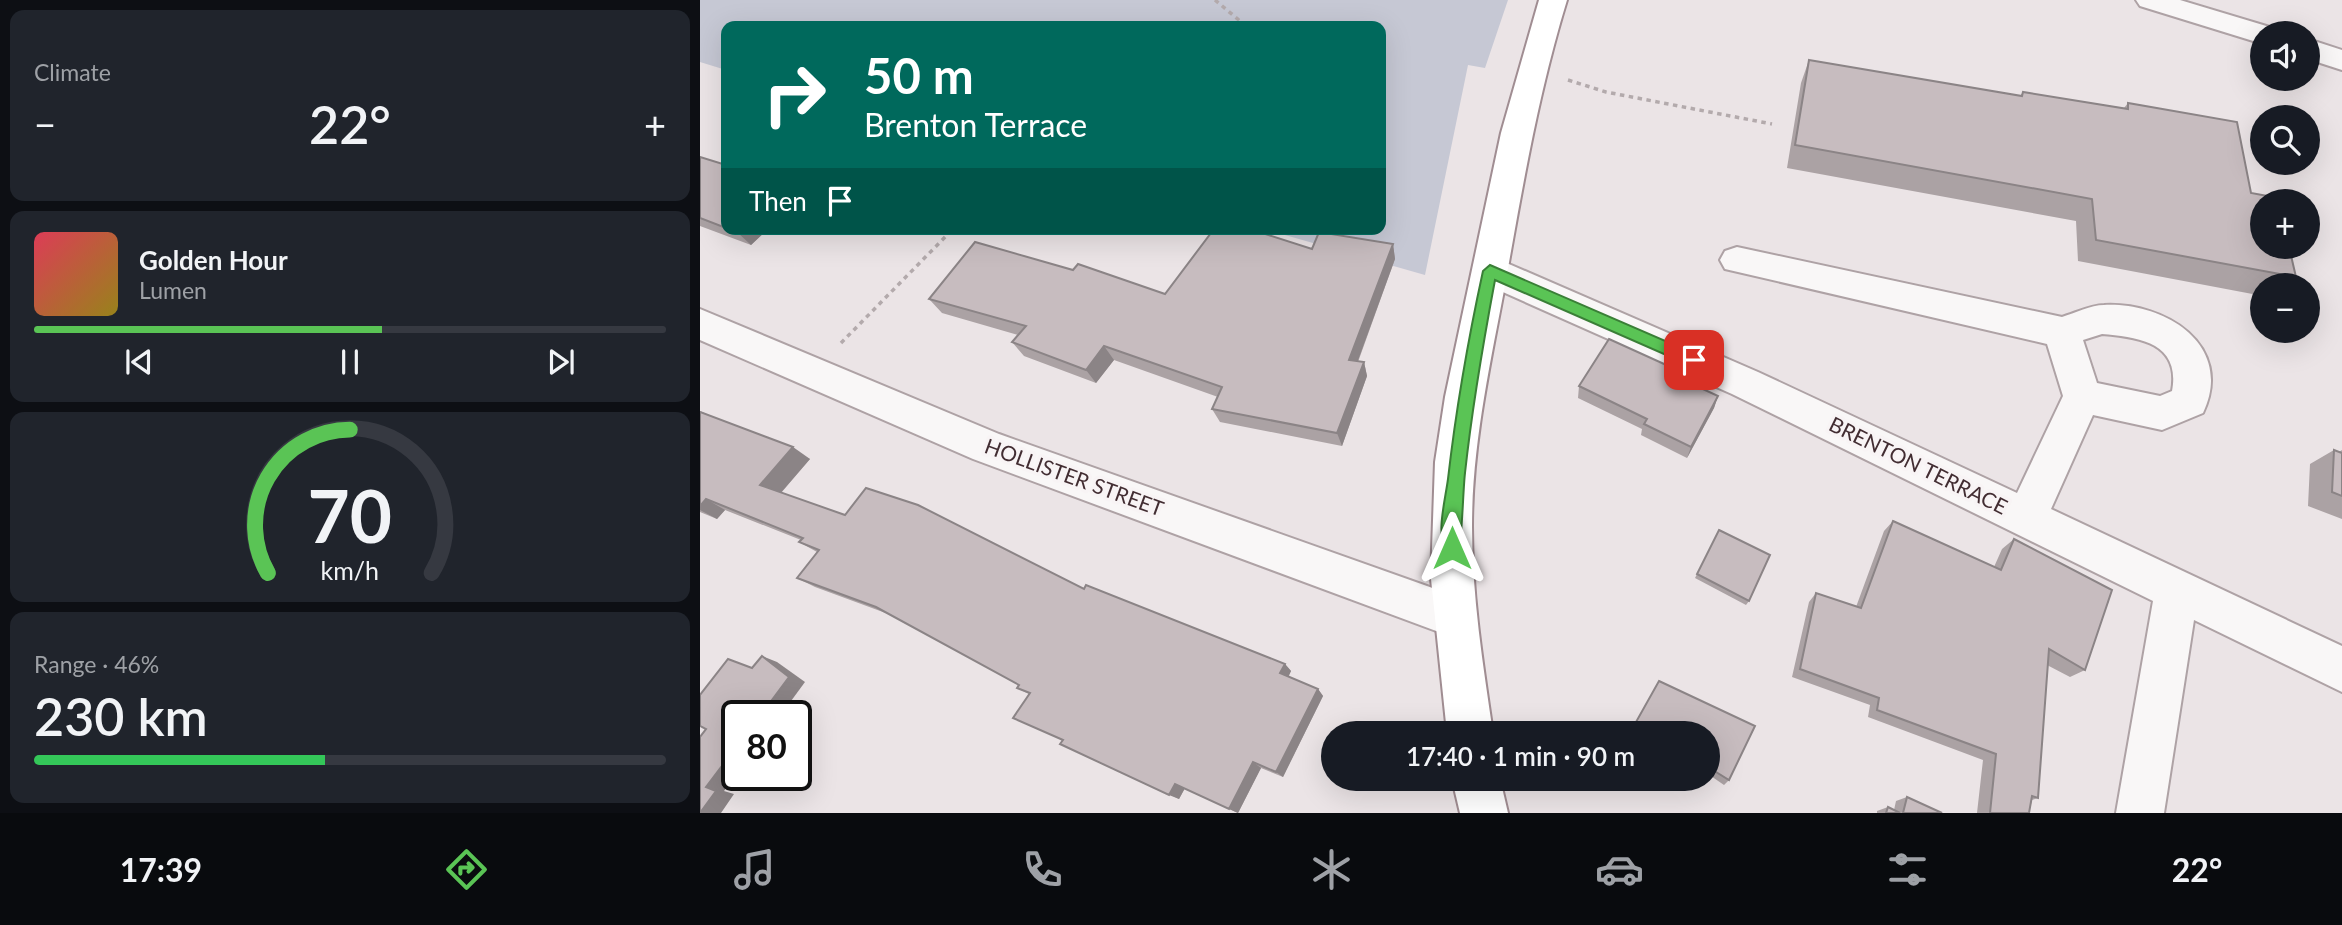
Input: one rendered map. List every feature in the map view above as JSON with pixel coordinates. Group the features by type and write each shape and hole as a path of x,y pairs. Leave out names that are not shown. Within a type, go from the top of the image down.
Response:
{"highway":[{"path":"1468,721 1455,617 1451,525 1469,368 1528,78 1553,0"},
{"path":"1479,791 1484,813"}],"street":[{"path":"2150,0 2250,31"},
{"path":"2320,54 2342,60"},
{"path":"1737,260 2062,332 2102,319 2146,323 2176,340 2193,373 2189,401 2162,413 2082,396"},
{"name":"BRENTON TERRACE","path":"1490,271 1745,383 2342,669"},
{"name":"HOLLISTER STREET","path":"700,324 987,447 1455,617"},
{"path":"2026,518 2082,396 2062,332"},
{"path":"2140,813 2177,590"}],"path":[{"path":"1215,0 1240,21"},
{"path":"1528,78 1571,80 1606,92 1772,124"},
{"path":"813,372 947,235"}],"shaded area":[{"path":"700,0 1508,0 1485,68 1468,65 1425,275 1285,235 1386,235 1386,21 721,21 721,68 700,62"}],"building":[{"path":"1809,60 2022,96 2023,92 2128,109 2128,103 2237,122 2250,189 2250,259 2292,259 2295,273 2274,273 2096,240 2092,199 1795,145"},
{"path":"700,157 721,163 721,226 700,218"},
{"path":"1209,235 1269,235 1312,249 1318,235 1338,235 1393,244 1349,360 1364,362 1337,433 1212,409 1222,387 1104,346 1086,370 1012,342 1026,326 929,299 975,242 1073,270 1078,264 1165,294"},
{"path":"1609,339 1695,378 1692,384 1718,396 1691,447 1644,424 1647,419 1579,386"},
{"path":"700,412 793,447 760,485 845,515 866,488 918,505 1084,589 1086,585 1285,664 1280,673 1318,689 1276,772 1253,762 1229,809 1175,784 1169,795 1060,744 1063,740 1013,718 1030,693 1017,688 1019,685 876,607 797,578 819,550 799,542 803,538 706,499 700,506"},
{"path":"2334,450 2342,453 2342,496 2332,492"},
{"path":"1893,521 2001,570 2014,539 2112,590 2085,670 2049,649 2038,798 2032,796 2029,813 1990,813 1996,754 1877,710 1879,698 1800,669 1816,593 1861,608"},
{"path":"1719,530 1770,555 1749,601 1697,574"},
{"path":"762,656 789,677 772,700 721,700 721,767 706,787 716,791 700,813 700,737 706,729 700,726 700,695 728,659 752,668"},
{"path":"1659,681 1755,726 1729,780 1720,774 1720,721 1637,721"},
{"path":"1907,797 1942,813 1903,813"},
{"path":"1888,807 1900,813 1886,813"}],"route":[{"path":"1452,548 1451,525 1466,389 1490,271 1694,360"}]}
